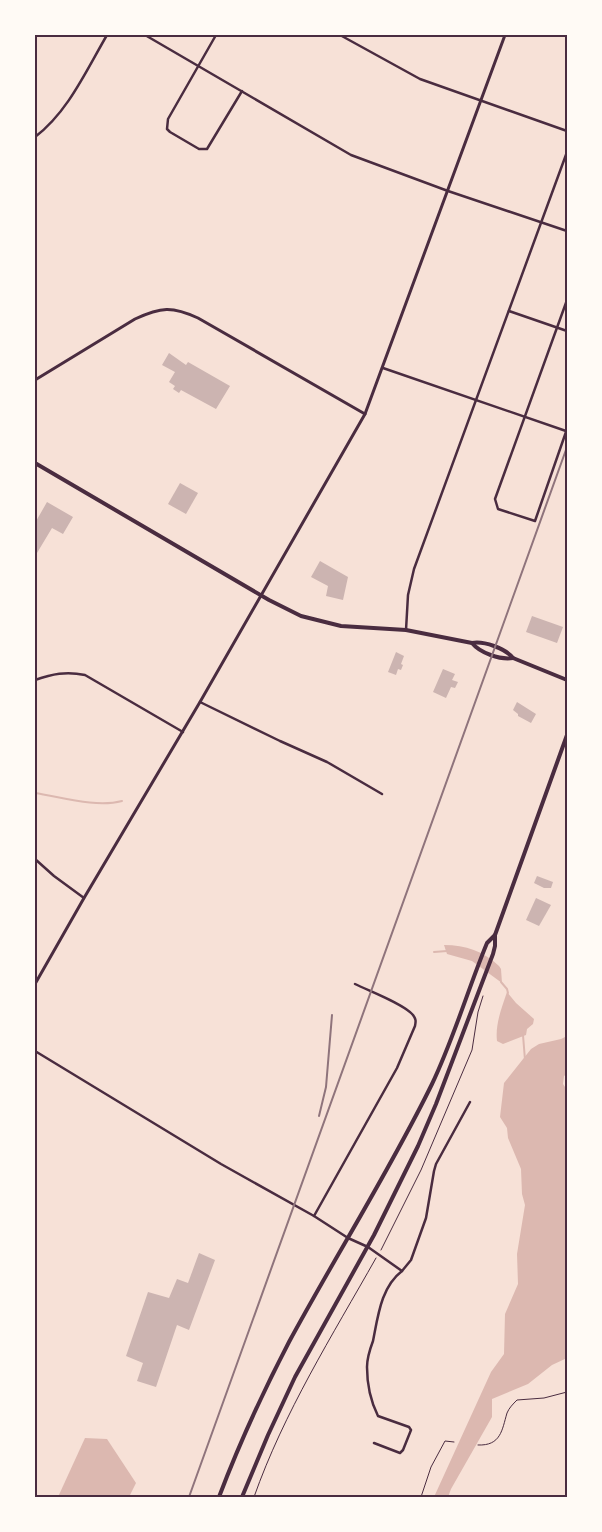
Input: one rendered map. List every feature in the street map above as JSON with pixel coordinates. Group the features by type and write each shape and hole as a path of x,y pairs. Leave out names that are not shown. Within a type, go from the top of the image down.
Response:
{"main road":[{"path":"35,463 300,616 341,626 406,630 472,643 479,642 509,653 513,658 567,680"},
{"path":"472,643 477,649 492,655 506,659 513,658"},
{"path":"242,1497 272,1426 299,1370 368,1247 422,1138 479,992 495,946 495,935 567,736"},
{"path":"219,1497 239,1446 272,1376 392,1160 433,1082 455,1031 487,943 495,935"}],"street":[{"path":"35,137 56,118 65,106 107,35"},
{"path":"145,35 351,155 448,191 567,231"},
{"path":"216,35 168,119 166,124 170,132 199,149 208,149 242,91"},
{"path":"340,35 420,79 567,131"},
{"path":"35,984 183,732 365,414 505,35"},
{"path":"406,630 408,595 414,569 567,152"},
{"path":"383,368 476,399 525,416 567,430 535,521 498,509 495,499 525,416 557,328 567,300"},
{"path":"35,380 135,319 151,312 181,310 365,414"},
{"path":"509,311 567,331"},
{"path":"35,680 54,674 71,672 85,675 183,732"},
{"path":"200,702 327,762 382,794"},
{"path":"35,859 84,898"},
{"path":"314,1216 397,1068 416,1020 405,1008 355,984"},
{"path":"35,1051 229,1169 314,1216 348,1238 368,1247 402,1271"},
{"path":"374,1443 400,1453 411,1430 409,1427 378,1416 375,1410 367,1368 369,1356 382,1300 392,1282 412,1260 426,1218 436,1164 470,1102"}],"path":[{"path":"478,1445 495,1442 504,1428 508,1411 517,1400 544,1398 567,1392"},
{"path":"421,1497 431,1467 446,1441 454,1442"}],"shaded area":[{"path":"444,945 460,946 487,956 501,969 502,983 472,961 447,954"},
{"path":"507,992 534,1019 533,1024 527,1029 526,1035 503,1044 497,1041 497,1028"},
{"path":"567,1036 567,1074 564,1076 563,1084 567,1090 567,1358 552,1365 528,1384 492,1399 492,1417 448,1497 434,1497 491,1372 504,1354 505,1314 518,1284 517,1254 525,1205 522,1194 521,1169 508,1138 507,1128 500,1117 504,1083 531,1049 539,1044"},
{"path":"85,1438 107,1439 136,1483 129,1497 58,1497"}],"building":[{"path":"169,353 186,365 188,362 230,386 216,409 181,390 179,393 173,389 175,386 169,382 175,372 162,365"},
{"path":"180,483 198,493 186,514 168,504"},
{"path":"47,502 73,517 63,534 52,528 37,553 35,552 35,523"},
{"path":"320,561 348,577 343,600 326,596 328,586 311,577"},
{"path":"532,616 563,627 557,643 526,632"},
{"path":"396,652 404,656 401,670 398,669 396,675 388,672"},
{"path":"443,669 455,674 452,680 458,682 455,688 451,687 446,698 433,692"},
{"path":"517,702 536,714 531,723 518,716 513,710"},
{"path":"537,876 553,882 551,888 544,888 534,883"},
{"path":"536,898 551,905 539,926 526,920"},
{"path":"199,1253 215,1260 189,1330 177,1325 156,1387 137,1381 143,1363 126,1356 148,1292 169,1298 177,1279 188,1283"}],"waterway":[{"path":"35,793 90,803 122,801"},
{"path":"434,952 447,951"},
{"path":"501,982 508,993"},
{"path":"523,1035 525,1060"}],"railway":[{"path":"189,1497 567,447"},
{"path":"319,1116 326,1087 332,1015"}]}
